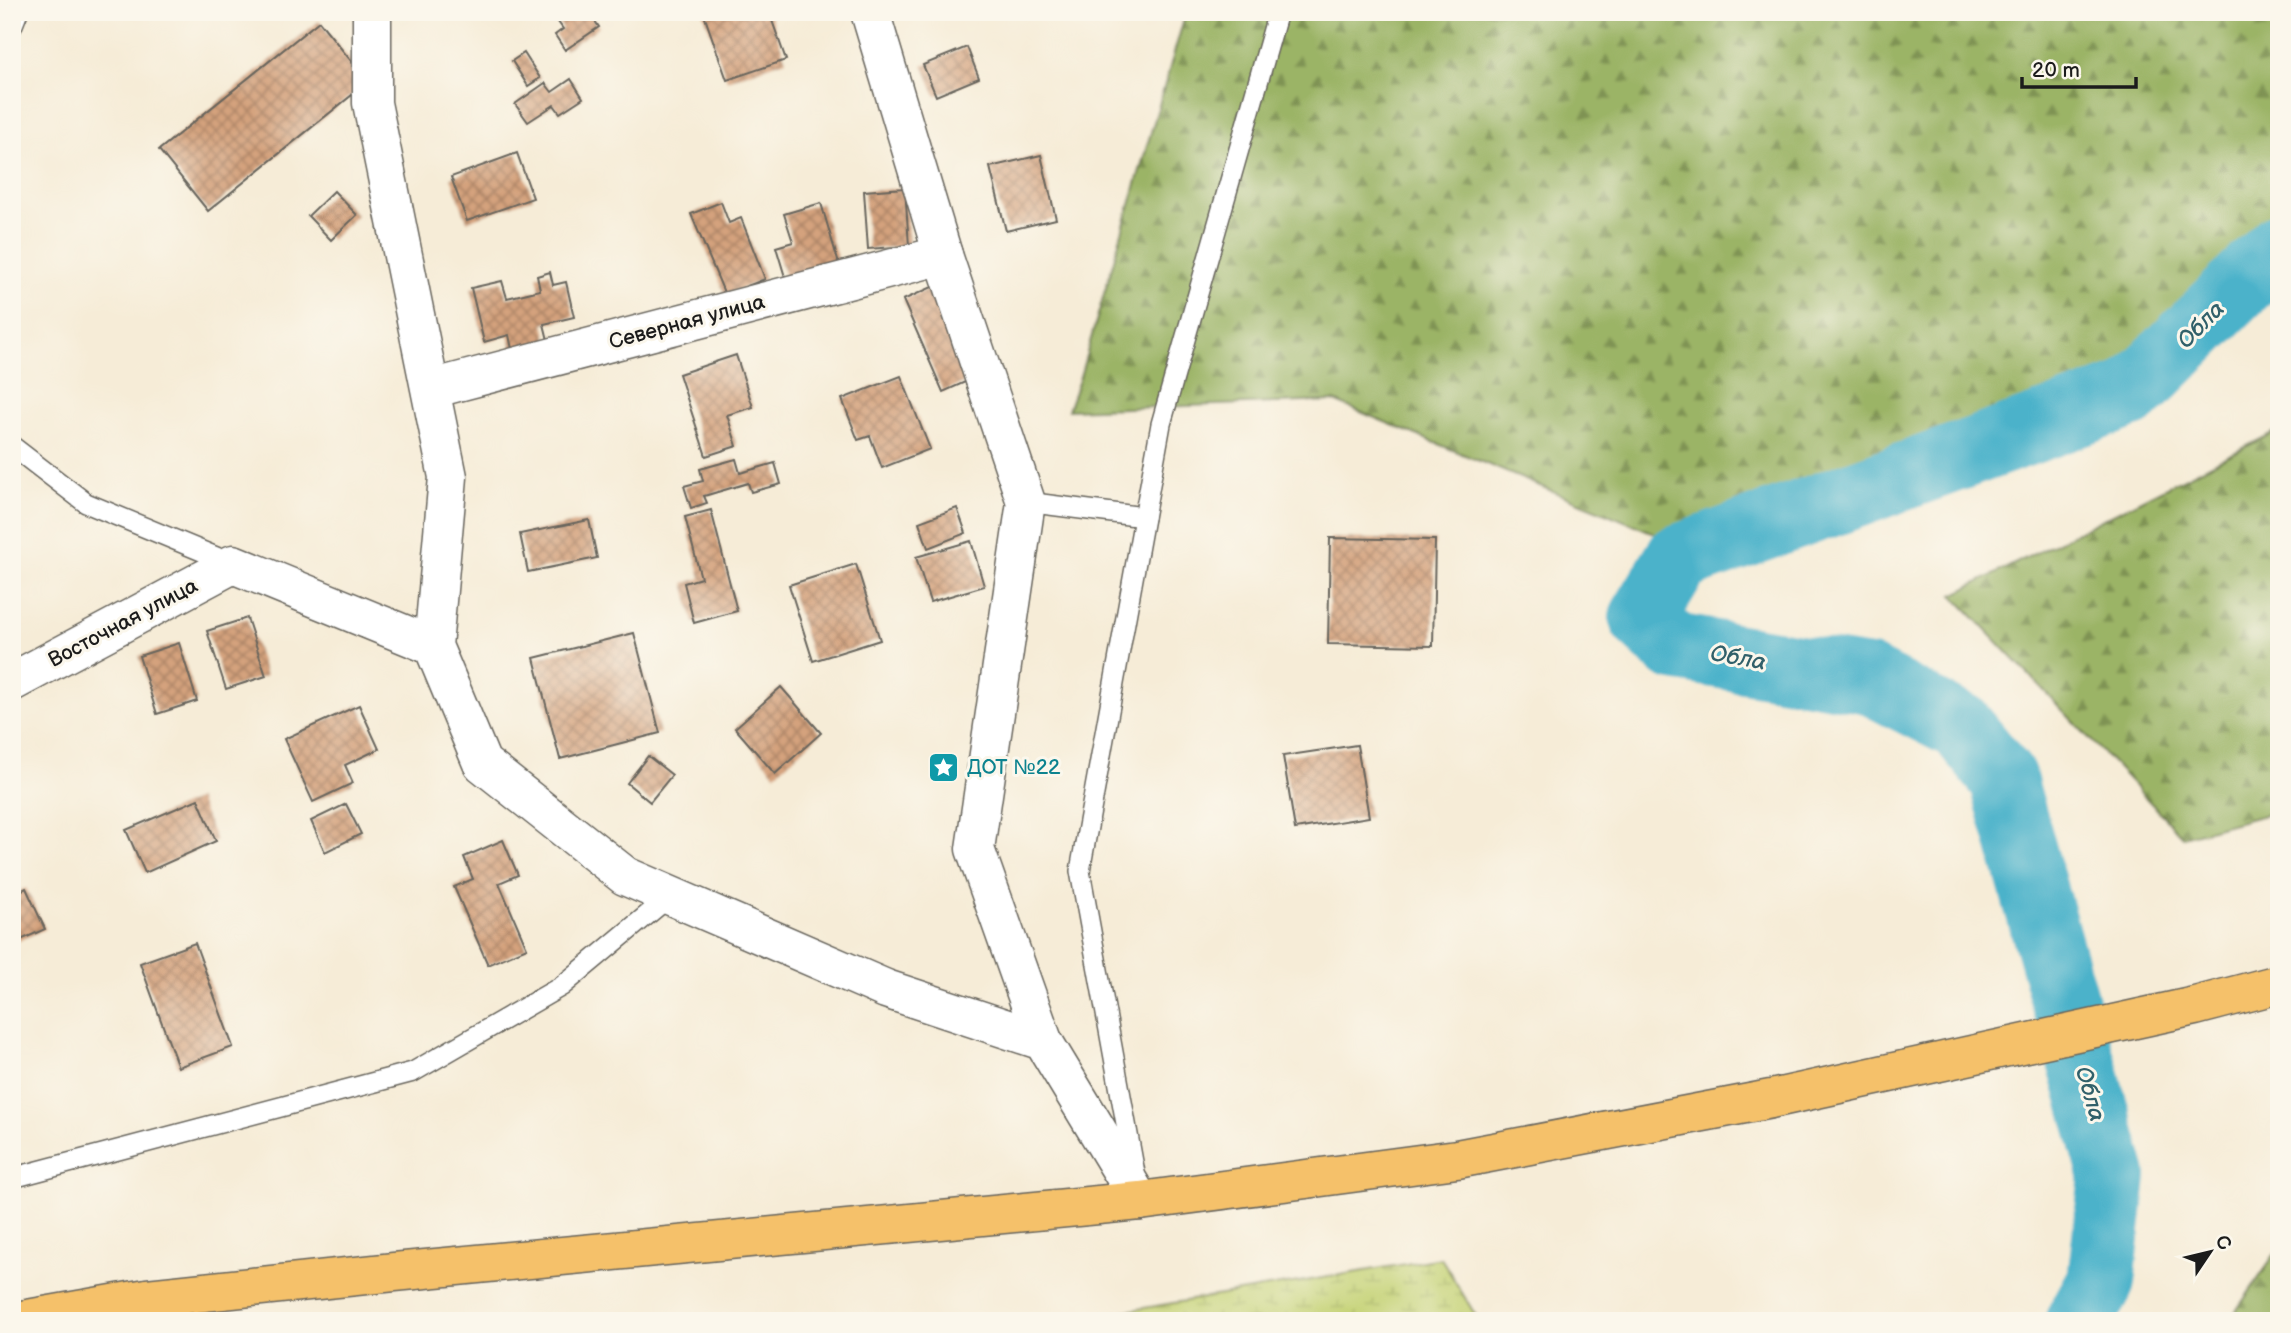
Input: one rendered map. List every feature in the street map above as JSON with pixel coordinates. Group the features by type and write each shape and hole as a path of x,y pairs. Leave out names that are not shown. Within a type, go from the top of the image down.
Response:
{"main road":[{"path":"16,1321 147,1298 1140,1201 1457,1159 1771,1099 2195,1006 2279,984"}],"street":[{"path":"372,12 372,103 448,477 433,646 482,763 625,876 886,989 1043,1041"},
{"path":"870,12 943,255 1026,502 975,849 1043,1041 1140,1201"},
{"name":"Северная улица","path":"430,389 943,255"},
{"path":"233,564 433,646"},
{"name":"Восточная улица","path":"12,682 233,564"}],"lane":[{"path":"12,27 18,12"},
{"path":"1140,1201 1080,871 1161,424 1278,12"},
{"path":"12,446 86,503 233,564"},
{"path":"1026,502 1144,517"},
{"path":"12,1178 413,1072 562,986 670,896"}],"green space":[{"path":"1186,12 2279,12 2279,223 2122,378 1673,541 1334,401 1068,410"},
{"path":"2279,430 2279,811 2183,837 1953,595"},
{"path":"2279,1249 2279,1321 2229,1321"},
{"path":"1441,1258 1479,1321 1067,1321"}],"building":[{"path":"551,12 599,12 592,17 599,27 565,50 555,35 563,29"},
{"path":"703,12 769,12 786,60 727,80"},
{"path":"319,21 368,82 208,211 159,150"},
{"path":"967,47 979,78 936,96 923,65"},
{"path":"524,53 540,78 528,86 512,61"},
{"path":"571,79 583,98 560,113 554,105 528,122 515,104 545,83 552,92"},
{"path":"517,153 533,198 467,221 451,177"},
{"path":"1041,155 1056,219 1006,231 990,167"},
{"path":"905,188 909,246 868,249 864,191"},
{"path":"334,191 357,215 331,240 308,216"},
{"path":"721,202 729,223 741,218 765,279 725,295 691,214"},
{"path":"821,203 841,271 788,287 776,247 793,242 784,214"},
{"path":"550,272 553,285 566,282 574,317 544,324 548,340 512,349 509,335 484,342 471,288 502,281 507,298 540,290 537,276"},
{"path":"941,283 981,375 943,392 903,300"},
{"path":"736,355 753,407 727,415 737,446 706,456 679,374"},
{"path":"901,376 930,449 882,468 870,436 858,440 842,399"},
{"path":"736,459 740,473 775,463 781,484 751,492 748,483 704,496 707,503 691,508 684,486 703,481 700,469"},
{"path":"957,508 966,533 928,548 919,522"},
{"path":"711,510 737,611 694,623 684,583 701,578 685,517"},
{"path":"589,520 597,558 528,572 520,534"},
{"path":"1330,538 1435,540 1433,646 1328,644"},
{"path":"971,541 984,586 930,602 916,557"},
{"path":"856,564 880,640 813,661 789,585"},
{"path":"247,618 266,676 226,689 207,631"},
{"path":"634,633 660,733 560,759 534,658"},
{"path":"179,643 197,701 157,714 139,656"},
{"path":"781,687 821,733 775,774 735,728"},
{"path":"359,705 379,749 345,765 353,783 313,802 284,739"},
{"path":"1357,745 1369,817 1295,829 1283,756"},
{"path":"648,756 672,775 650,802 627,783"},
{"path":"198,799 216,841 145,873 126,830"},
{"path":"346,804 361,834 325,852 311,821"},
{"path":"503,840 518,875 499,883 527,948 488,965 454,887 473,879 464,857"},
{"path":"26,888 45,929 12,944 12,895"},
{"path":"195,943 233,1047 178,1067 140,963"}],"waterway":[{"name":"Обла","path":"2079,1321 2101,1281 2113,1176 2003,779 1961,727 1869,680 1674,647 1643,618 1679,558 2131,394 2279,247"}],"place":[{"name":"ДОТ №22","path":"944,767"}]}
